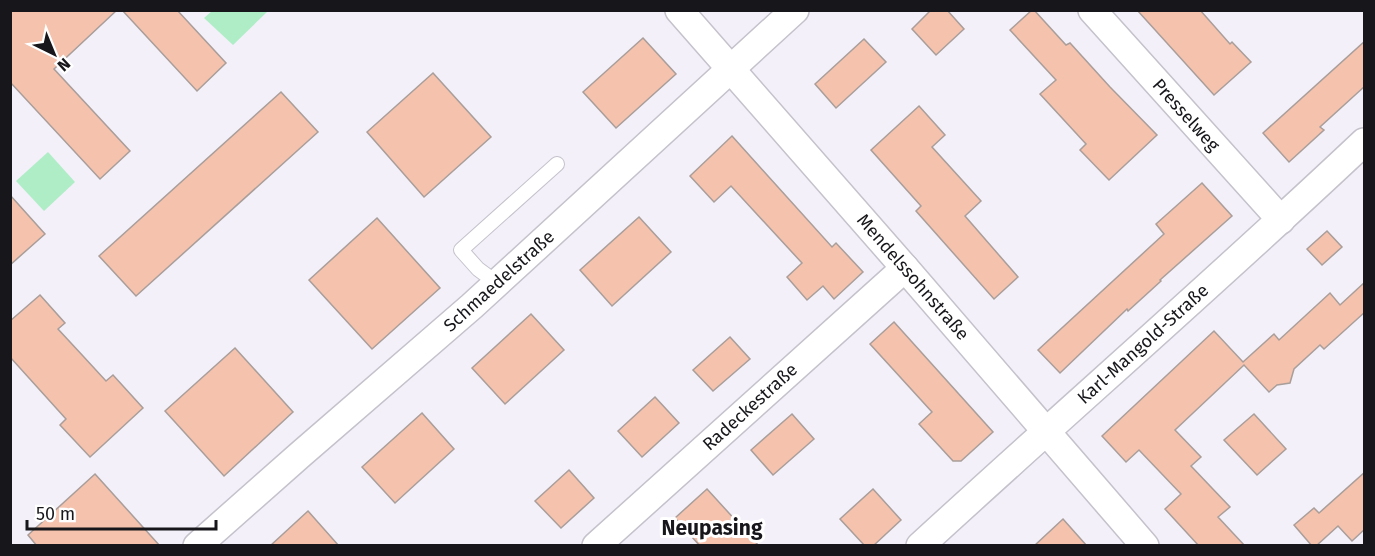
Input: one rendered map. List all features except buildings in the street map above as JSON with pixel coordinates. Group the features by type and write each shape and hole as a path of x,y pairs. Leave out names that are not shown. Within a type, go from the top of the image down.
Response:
{"street":[{"name":"Mendelssohnstraße","path":"679,10 906,268 1145,546"},
{"name":"Schmaedelstraße","path":"198,546 497,283 795,10"},
{"name":"Presselweg","path":"1092,10 1281,220"},
{"name":"Karl-Mangold-Straße","path":"920,546 1365,142"},
{"name":"Radeckestraße","path":"596,546 906,268"}],"lane":[{"path":"497,283 478,269 460,250 557,164"}],"green space":[{"path":"212,11 266,11 233,45 204,18"},
{"path":"48,152 75,182 44,211 16,181"}],"district":[{"name":"Neupasing","path":"712,528"}]}
